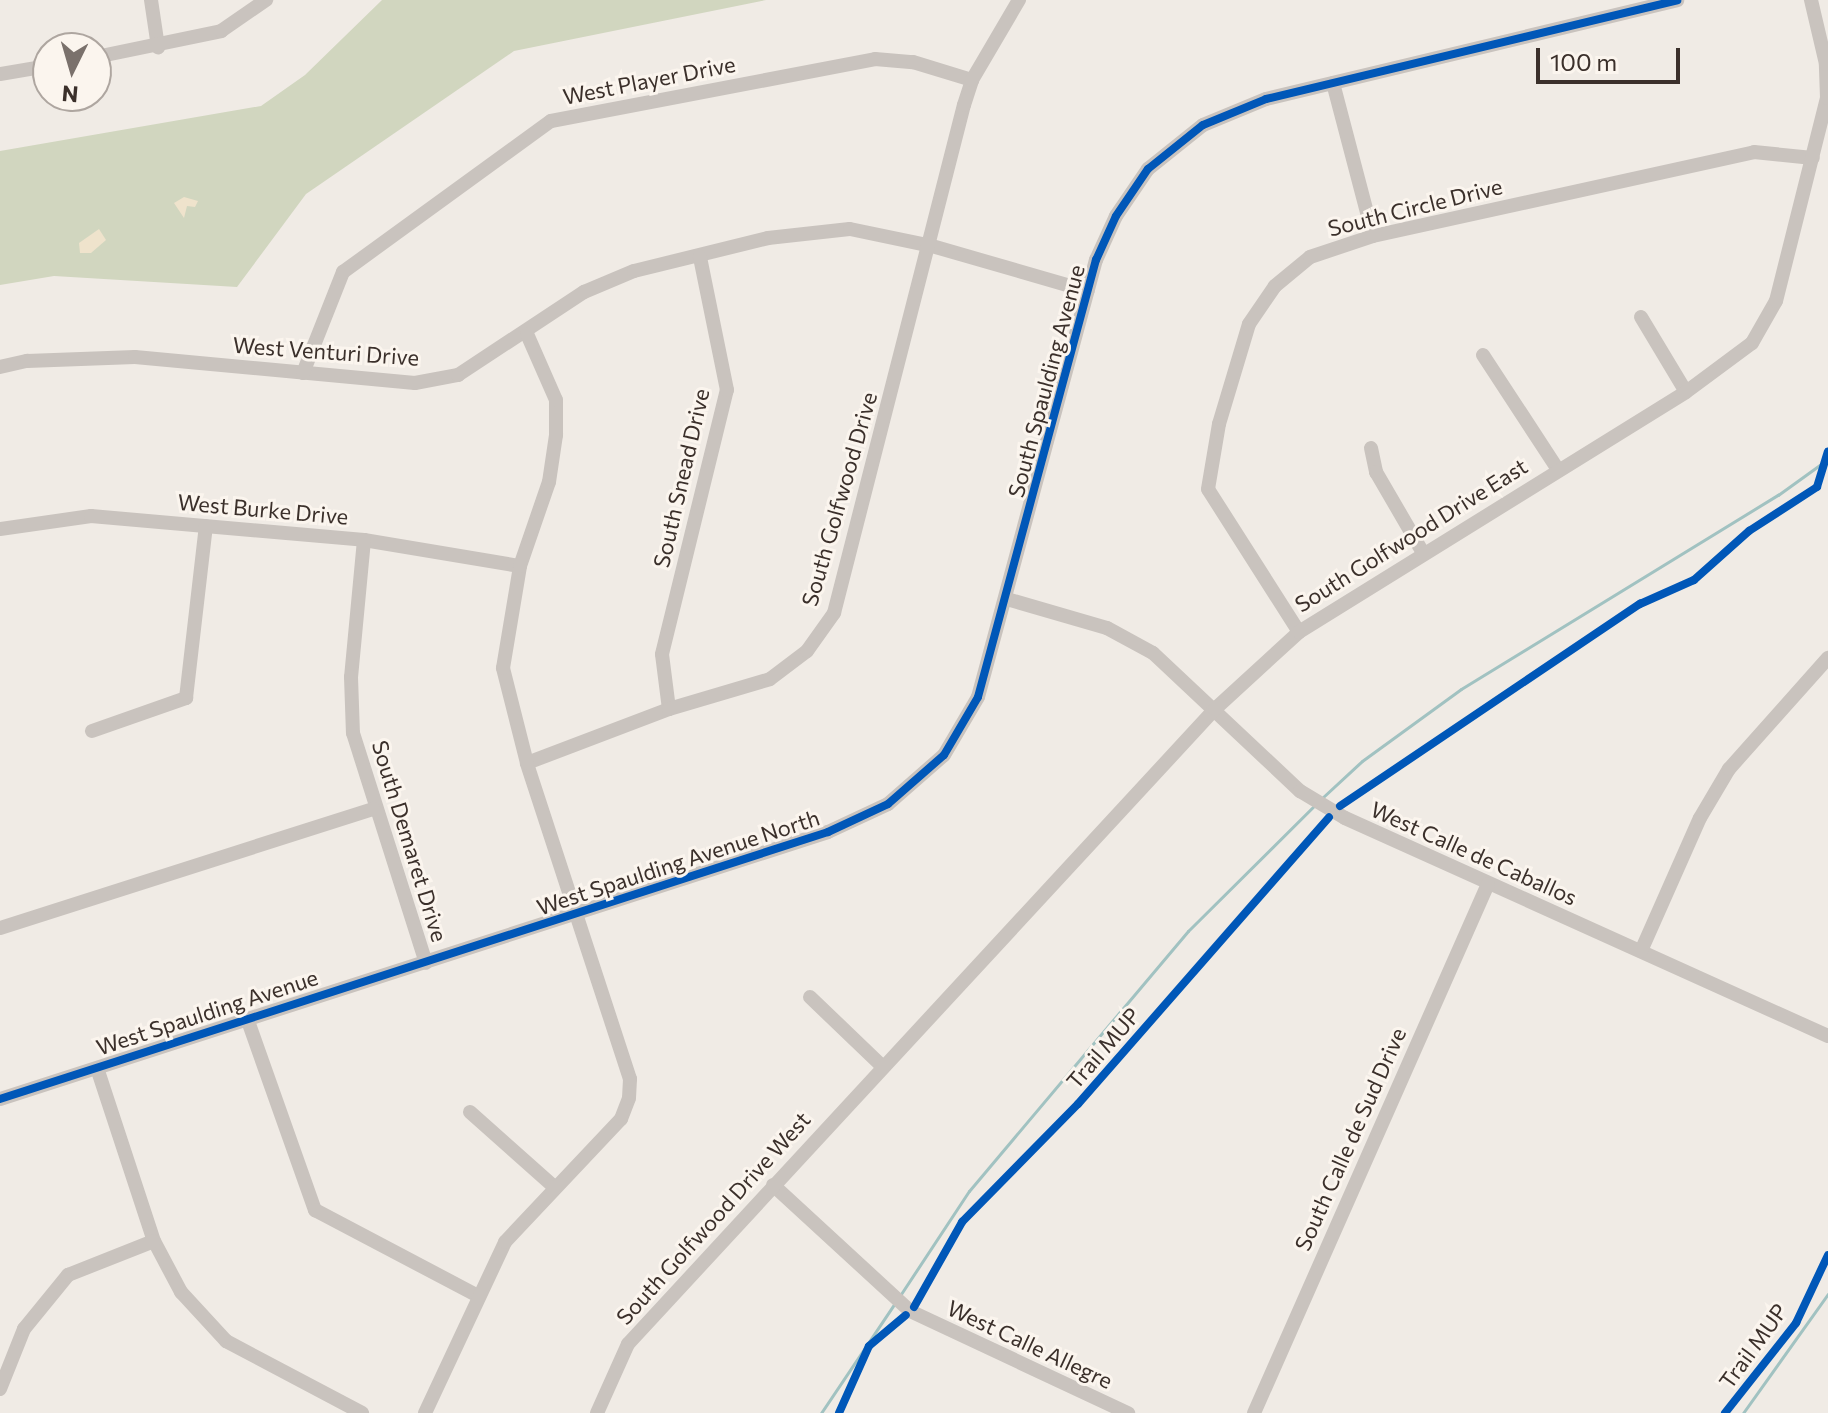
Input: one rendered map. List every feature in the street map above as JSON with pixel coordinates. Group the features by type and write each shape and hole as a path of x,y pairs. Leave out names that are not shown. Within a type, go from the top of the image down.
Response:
{"street":[{"path":"151,0 158,47"},
{"path":"112,54 158,47 221,31 266,0"},
{"name":"South Golfwood Drive","path":"527,763 669,709 770,679 807,651 834,613 932,246 964,105 972,80 1019,0"},
{"name":"South Spaulding Avenue","path":"929,771 957,736 978,697 1088,291 1116,216 1148,169 1203,125 1266,99 1677,0"},
{"name":"South Golfwood Drive East","path":"882,1066 1215,709 1299,632 1422,551 1686,392 1752,343 1776,301 1813,158 1827,75 1811,0"},
{"name":"West Player Drive","path":"303,373 343,272 551,121 875,59 913,62 972,80"},
{"path":"0,74 32,69"},
{"path":"1333,83 1373,236"},
{"name":"South Circle Drive","path":"1299,632 1208,489 1219,424 1249,324 1275,286 1310,257 1373,236 1754,152 1813,158"},
{"name":"West Venturi Drive","path":"0,367 27,361 135,357 303,373 429,380 458,375 527,334 584,292 634,271 768,238 850,229 932,246 1088,291"},
{"name":"South Snead Drive","path":"669,709 662,654 727,390 700,257"},
{"path":"1641,317 1686,392"},
{"path":"425,1413 476,1295 505,1242 553,1186 621,1119 629,1098 630,1079 527,763 503,668 520,566 549,482 556,435 556,400 527,334"},
{"path":"1483,355 1557,468"},
{"path":"1371,448 1376,472 1422,551"},
{"name":"West Burke Drive","path":"0,529 91,516 364,540 520,566"},
{"path":"92,731 186,698 206,526"},
{"name":"South Demaret Drive","path":"364,540 351,677 353,733 374,809 426,963"},
{"name":"West Calle de Caballos","path":"1007,599 1118,634 1153,653 1300,791 1345,818 1828,1036"},
{"path":"1641,951 1700,818 1729,769 1828,658"},
{"name":"West Spaulding Avenue North","path":"426,963 844,826 888,804 929,771"},
{"path":"0,928 374,809"},
{"name":"South Calle de Sud Drive","path":"1254,1413 1488,884"},
{"name":"West Spaulding Avenue","path":"0,1099 98,1071 426,963"},
{"path":"810,997 882,1066"},
{"path":"248,1021 315,1210 476,1295"},
{"name":"South Golfwood Drive West","path":"597,1413 628,1344 882,1066"},
{"path":"98,1071 154,1241 181,1292 226,1341 362,1413"},
{"path":"470,1112 553,1186"},
{"name":"West Calle Allegre","path":"773,1185 910,1311 1128,1413"},
{"path":"0,1389 24,1329 68,1275 154,1241"}],"green space":[{"path":"382,0 766,0 514,51 306,194 237,287 54,276 0,285 0,151 261,106 305,75"}],"sand":[{"path":"184,197 198,201 195,207 187,206 184,218 174,203"},
{"path":"99,229 106,240 91,253 80,253 79,243"}],"waterway":[{"path":"1322,798 1362,761 1461,689 1778,495 1828,459"},
{"path":"899,1297 969,1191 1188,931 1314,806"},
{"path":"1743,1413 1828,1294"},
{"path":"821,1413 895,1303"}],"cycle path":[{"path":"0,1099 828,832 888,804 944,755 978,697 1096,260 1116,216 1148,169 1203,125 1266,99 1677,0"},
{"path":"1340,806 1640,604 1694,580 1749,531 1817,487 1828,452"},
{"name":"Trail MUP","path":"914,1307 962,1222 1078,1104 1329,817"},
{"name":"Trail MUP","path":"1725,1413 1796,1323 1828,1255"},
{"path":"839,1413 869,1346 906,1315"}]}
